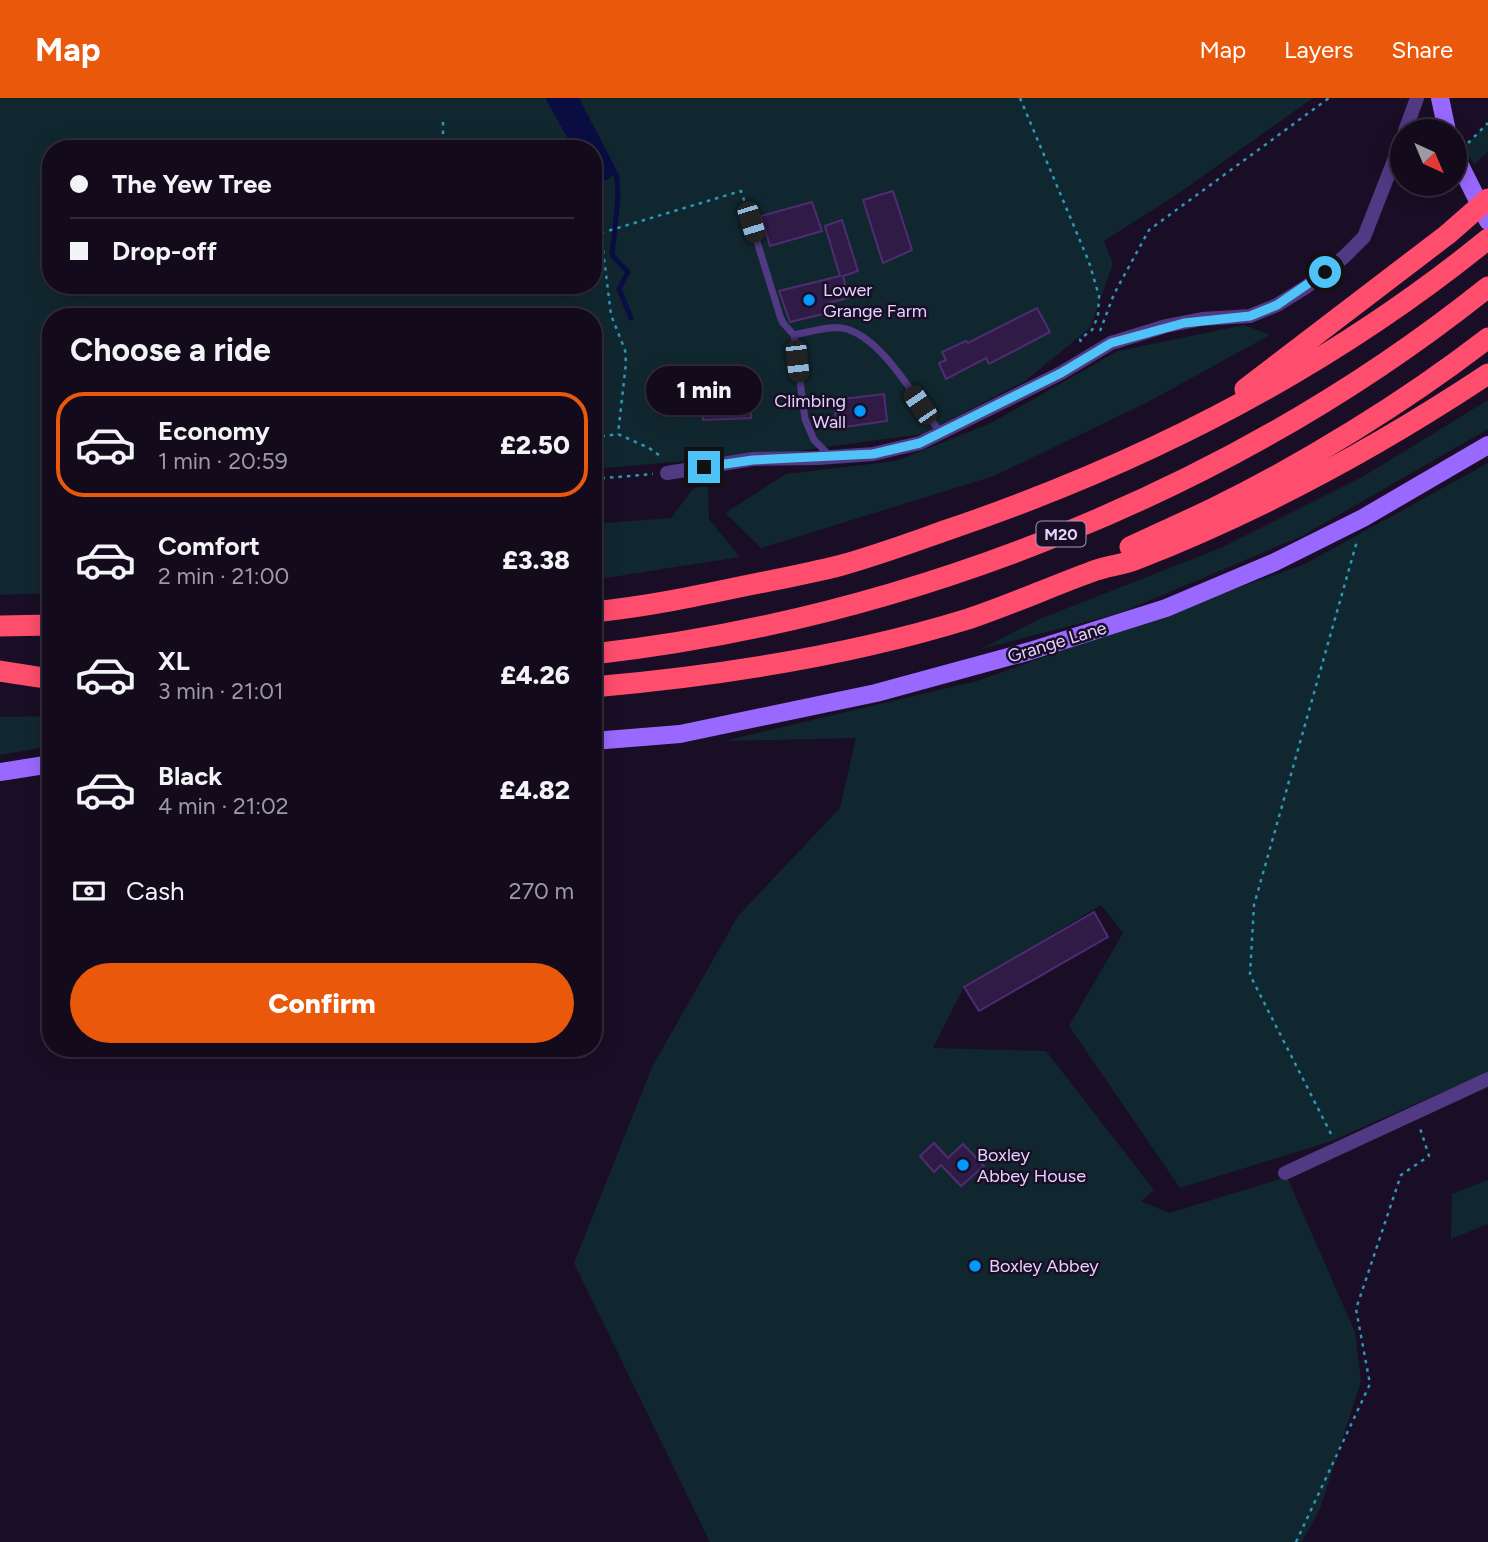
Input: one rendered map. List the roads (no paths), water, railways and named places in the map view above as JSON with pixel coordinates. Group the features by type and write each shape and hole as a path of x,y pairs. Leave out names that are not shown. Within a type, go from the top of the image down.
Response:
{"highway":[{"name":"M20","path":"1193,428 1448,234 1488,199"},
{"name":"M20","path":"602,611 646,607 842,565 1029,503 1099,474 1293,375 1396,309 1488,239"},
{"name":"M20","path":"602,653 756,628 836,609 931,582 1037,544 1165,489 1268,433 1365,377 1484,291"},
{"name":"M20","path":"1093,571 1131,547 1283,471 1403,398 1488,338"},
{"name":"M20","path":"602,686 774,663 912,635 969,618 1093,571 1134,560 1307,481 1398,431 1488,374"},
{"path":"0,626 42,625"},
{"path":"0,671 42,669"},
{"path":"0,671 42,678"}],"street":[{"path":"1409,119 1417,98"},
{"path":"1440,98 1444,119"},
{"path":"673,472 753,460 873,454 920,443 1061,373 1108,345 1166,326 1202,319 1250,316 1277,305 1306,287 1364,237 1390,171"},
{"path":"1467,178 1488,221"},
{"name":"Grange Lane","path":"602,740 680,734 876,693 1030,651 1166,608 1275,562 1363,518 1488,445"},
{"path":"0,772 42,765"},
{"path":"1286,1173 1488,1079"}],"lane":[{"path":"751,222 780,316 794,335 805,419 814,439 832,457"},
{"path":"794,335 844,328 868,341 887,360 940,433"}],"waterway":[{"path":"610,168 617,176 618,198 612,255 628,272 619,289 631,318"}],"place":[{"name":"Lower Grange Farm","path":"809,300"},
{"name":"Climbing Wall","path":"860,411"},
{"name":"Boxley Abbey House","path":"963,1165"},
{"name":"Boxley Abbey","path":"975,1266"}]}
